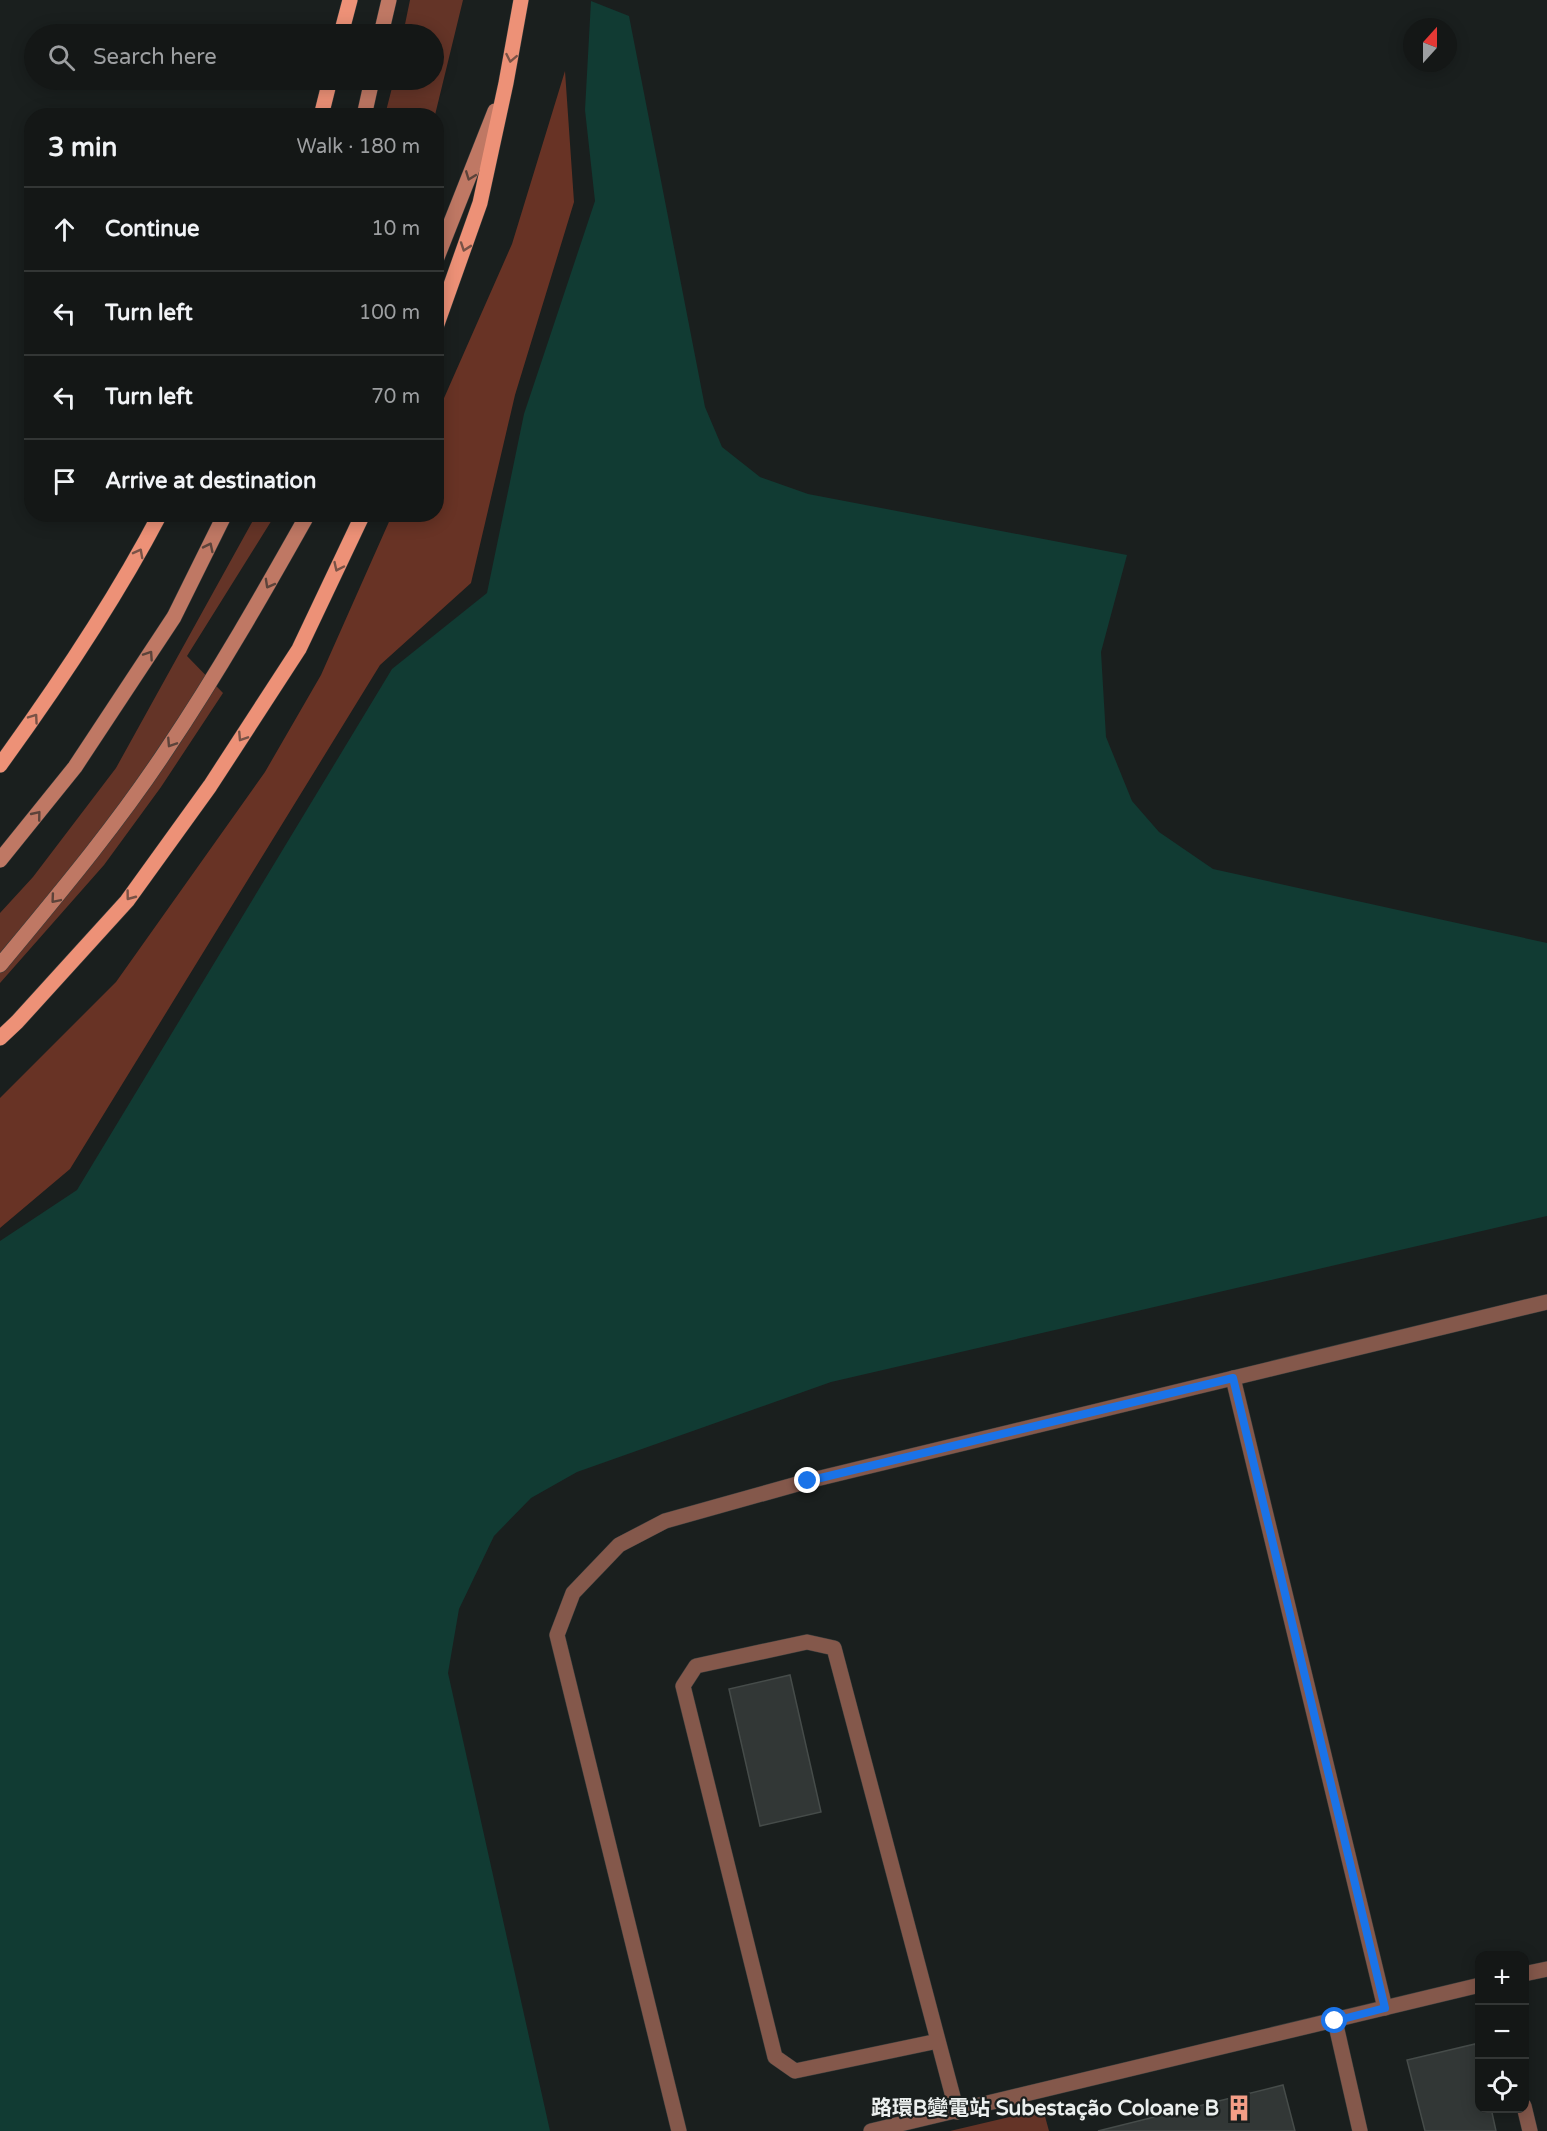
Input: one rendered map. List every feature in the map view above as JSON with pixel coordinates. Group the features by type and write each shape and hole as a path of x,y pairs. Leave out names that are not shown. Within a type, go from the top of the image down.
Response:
{"main road":[{"path":"344,24 350,0"},
{"path":"383,24 389,0"},
{"path":"444,304 480,203 521,0"},
{"path":"444,240 506,83"},
{"path":"323,108 328,90"},
{"path":"366,108 370,90"},
{"path":"0,765 39,711 129,573 156,522"},
{"path":"0,860 75,767 174,617 221,522"},
{"path":"0,965 81,868 166,751 237,640 303,522"},
{"path":"0,1038 127,901 210,786 299,649 359,522"}],"lane":[{"path":"679,2131 557,1635 573,1593 619,1545 665,1521 808,1481 1547,1302"},
{"path":"1233,1378 1385,2008"},
{"path":"938,2041 795,2071 775,2057 683,1686 696,1666 807,1641 834,1648 957,2112"},
{"path":"1529,1973 1547,1969"},
{"path":"871,2131 1475,1986"},
{"path":"1335,2021 1360,2131"},
{"path":"1526,2113 1530,2131"}],"shaded area":[{"path":"410,0 463,0 444,78 444,24 405,24"},
{"path":"591,1 629,16 705,407 722,447 760,477 808,494 1127,555 1101,652 1106,737 1132,801 1159,832 1213,869 1547,943 1547,1216 831,1382 577,1472 531,1498 494,1536 459,1609 448,1673 550,2131 0,2131 0,1241 77,1190 392,669 487,593 524,414 595,201 585,110"},
{"path":"565,71 574,202 515,395 471,583 380,665 70,1169 0,1228 0,1098 116,982 265,772 321,675 389,522 444,522 444,398 512,244"},
{"path":"391,90 441,90 437,108 387,108"},
{"path":"252,522 271,522 187,656 223,693 161,787 104,865 0,983 0,913 33,877 116,768"},
{"path":"1043,2109 1049,2131 950,2131"}],"building":[{"path":"790,1675 821,1812 760,1826 729,1689"},
{"path":"1475,2044 1475,2113 1492,2113 1496,2131 1425,2131 1407,2060"},
{"name":"路環B變電站 Subestação Coloane B","path":"1283,2085 1295,2131 1098,2131"}],"place":[{"name":"路環B變電站 Subestação Coloane B","path":"1239,2108"}],"route":[{"path":"808,1481 1233,1378 1385,2008 1335,2021"}]}
